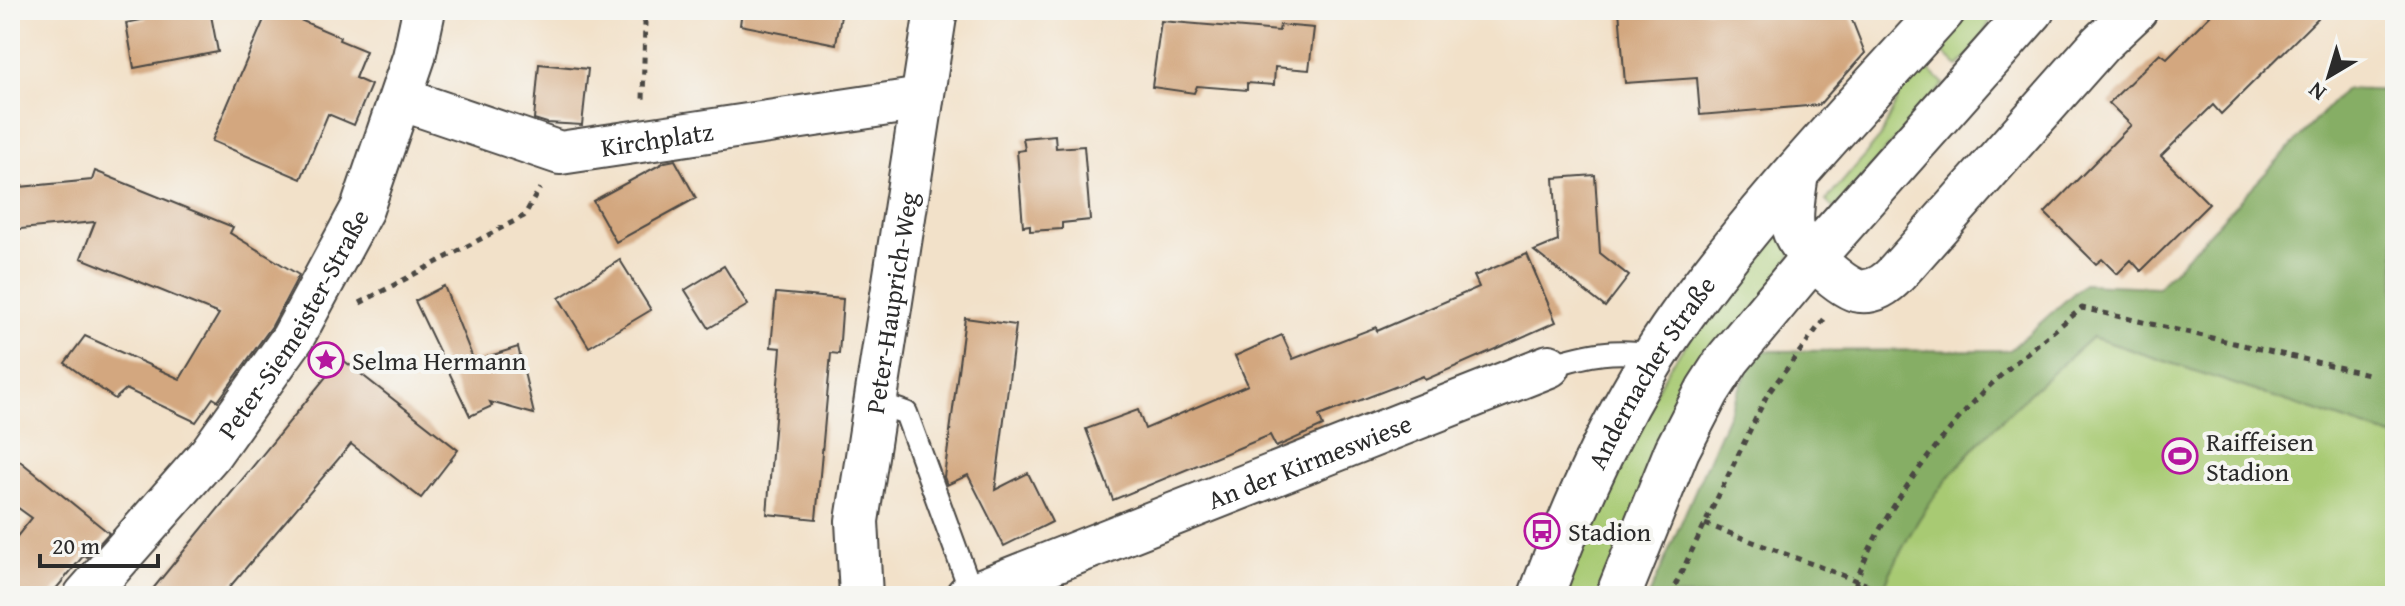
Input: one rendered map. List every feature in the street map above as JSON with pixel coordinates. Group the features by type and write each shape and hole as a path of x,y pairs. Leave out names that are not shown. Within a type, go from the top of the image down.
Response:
{"street":[{"name":"Peter-Siemeister-Straße","path":"85,596 210,454 292,339 362,209 401,99 424,10"},
{"name":"Peter-Hauprich-Weg","path":"861,596 857,521 936,10"},
{"name":"Andernacher Straße","path":"1541,596 1561,541 1611,431 1681,317 1730,251 1943,10"},
{"path":"1618,596 1677,450 1708,390 1749,331 2032,10"},
{"path":"1797,173 1793,229 1799,243 1848,287 1861,291 1875,290 1897,273 2100,44 2136,10"},
{"name":"Kirchplatz","path":"401,99 560,153 922,99"},
{"name":"An der Kirmeswiese","path":"970,595 1549,366"}],"lane":[{"name":"An der Kirmeswiese","path":"1549,366 1601,352 1628,351 1656,355"},
{"path":"875,402 906,413 970,595"}],"path":[{"path":"639,10 645,23 642,141"},
{"path":"347,310 524,216 560,153"},
{"path":"1670,596 1767,395 1848,287"},
{"path":"1853,596 1856,580 1889,513 1945,436 1995,380 2082,308 2368,374"},
{"path":"1705,524 1898,596"}],"green space":[{"path":"1971,10 1996,10 1978,44 1958,67 1937,47"},
{"path":"1923,64 1944,84 1834,209 1826,201 1880,138 1902,89"},
{"path":"2345,89 2395,91 2395,437 2092,337 1986,435 1939,490 1901,551 1883,596 1649,596 1756,351 2010,350 2084,284 2158,287"},
{"path":"1784,214 1793,252 1602,596 1561,596 1620,456 1670,366"},
{"name":"Raiffeisen Stadion","path":"2092,337 2395,437 2395,596 1883,596 1901,551 1939,490 1986,435"}],"building":[{"path":"144,10 210,10 218,52 134,68 126,23 146,19"},
{"path":"268,10 277,10 366,51 355,78 371,85 354,125 328,114 301,179 212,141"},
{"path":"742,10 842,10 836,44 740,25"},
{"path":"1619,10 1848,10 1865,53 1819,105 1700,115 1697,78 1625,83"},
{"path":"2215,10 2326,10 2221,114 2213,105 2161,156 2209,204 2141,271 2131,260 2117,274 2102,259 2096,264 2045,213 2131,125 2109,103 2160,53 2167,58"},
{"path":"1161,21 1279,31 1280,25 1314,28 1309,70 1275,67 1274,85 1247,83 1247,90 1197,86 1194,93 1152,87"},
{"path":"539,64 588,69 582,125 534,119"},
{"path":"1055,135 1056,148 1084,146 1090,220 1062,223 1062,229 1030,231 1030,225 1023,226 1017,151 1025,150 1023,138"},
{"path":"675,160 696,198 616,242 593,201 665,162"},
{"path":"95,171 233,227 230,233 299,275 272,326 218,401 213,398 196,422 126,389 115,399 65,363 85,336 180,379 219,314 81,258 95,222 10,230 10,188 92,180"},
{"path":"1595,175 1600,253 1629,276 1605,307 1534,251 1558,241 1554,178"},
{"path":"1527,254 1556,322 1425,380 1423,376 1319,416 1323,426 1276,447 1270,435 1113,500 1086,429 1138,410 1145,429 1248,385 1235,356 1282,335 1293,359 1376,327 1377,331 1479,287 1474,276"},
{"path":"620,260 651,310 589,347 559,298"},
{"path":"724,266 748,305 709,328 685,290"},
{"path":"444,286 474,361 518,347 534,414 490,402 492,406 470,416 415,301"},
{"path":"776,293 843,299 839,354 831,353 816,519 767,514 781,348 771,347"},
{"path":"965,318 1016,325 995,490 1028,473 1052,522 1004,546 968,475 947,485 944,477"},
{"path":"338,356 458,450 421,498 351,444 222,596 147,596 330,372"},
{"path":"10,453 109,533 87,557 84,555 50,596 10,596 10,545 32,518 10,502"}],"place":[{"name":"Selma Hermann","path":"326,360"},
{"name":"Raiffeisen Stadion","path":"2180,456"},
{"name":"Stadion","path":"1542,531"}]}
